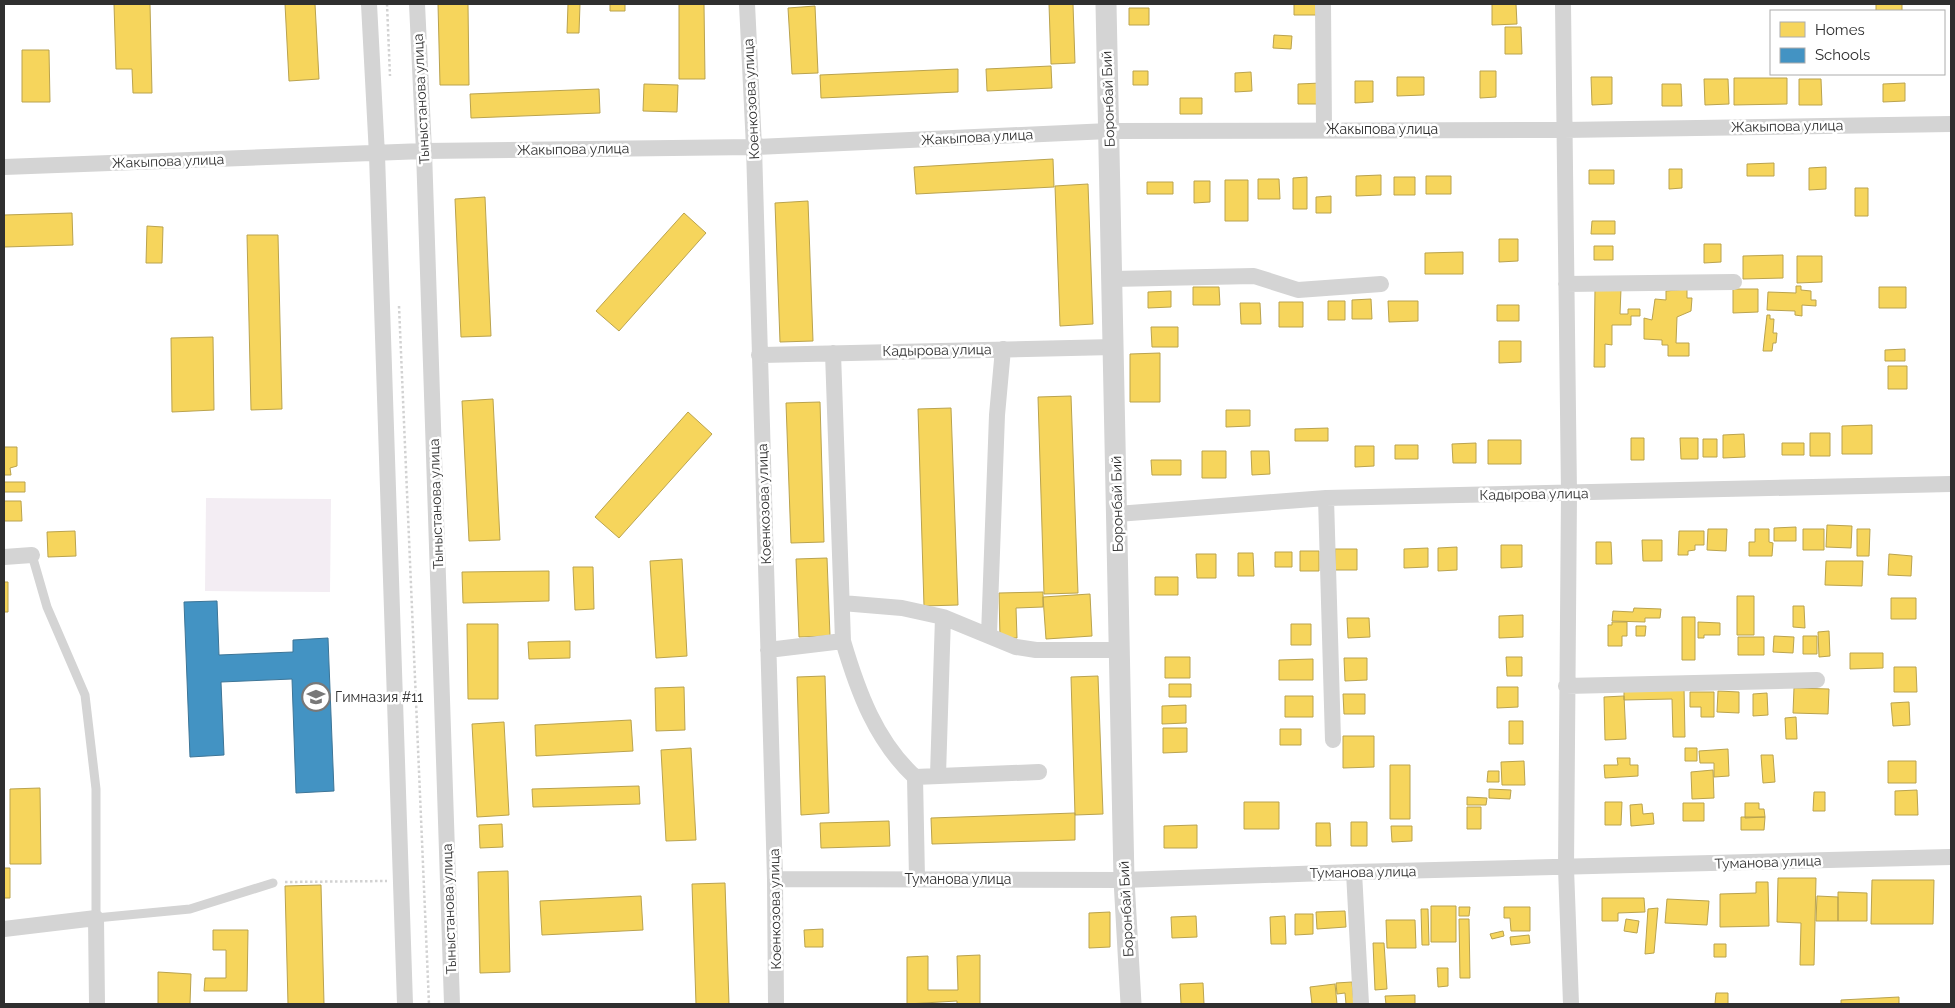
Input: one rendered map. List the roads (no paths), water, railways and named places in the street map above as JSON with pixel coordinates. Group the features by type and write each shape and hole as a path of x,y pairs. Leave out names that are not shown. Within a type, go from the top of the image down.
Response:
{"street":[{"path":"369,4 377,155 405,1004"},
{"name":"Тыныстанова улица","path":"416,4 424,151 452,1004"},
{"name":"Коенкозова улица","path":"747,4 754,147 775,878 776,1004"},
{"name":"Боронбай Бий","path":"1106,4 1124,880 1131,1004"},
{"path":"1323,4 1324,129"},
{"path":"1562,4 1569,494 1566,868 1571,1004"},
{"name":"Жакыпова улица","path":"4,166 377,155 424,151 754,147 1109,131 1324,129 1564,130 1951,124"},
{"path":"1112,279 1254,276 1298,290 1381,284"},
{"path":"1566,284 1734,282"},
{"name":"Кадырова улица","path":"760,355 1114,347"},
{"path":"989,635 997,415 1003,349"},
{"path":"833,353 843,641 854,679 876,728 899,762 915,777 917,879"},
{"name":"Кадырова улица","path":"1117,514 1326,498 1951,484"},
{"path":"1326,498 1332,740"},
{"path":"4,557 32,555"},
{"path":"842,603 902,608 943,617 1016,647 1036,650 1120,650"},
{"path":"938,775 943,617"},
{"path":"768,650 843,641"},
{"path":"1566,686 1817,680"},
{"path":"915,777 1039,772"},
{"name":"Туманова улица","path":"775,878 1124,880 1354,872 1951,857"},
{"path":"1354,872 1361,1004"},
{"path":"4,929 96,918 97,1004"}],"lane":[{"path":"32,555 47,607 85,695 96,789 96,918 190,909 273,883"}],"place":[{"name":"Гимназия #11","path":"316,697"}]}
